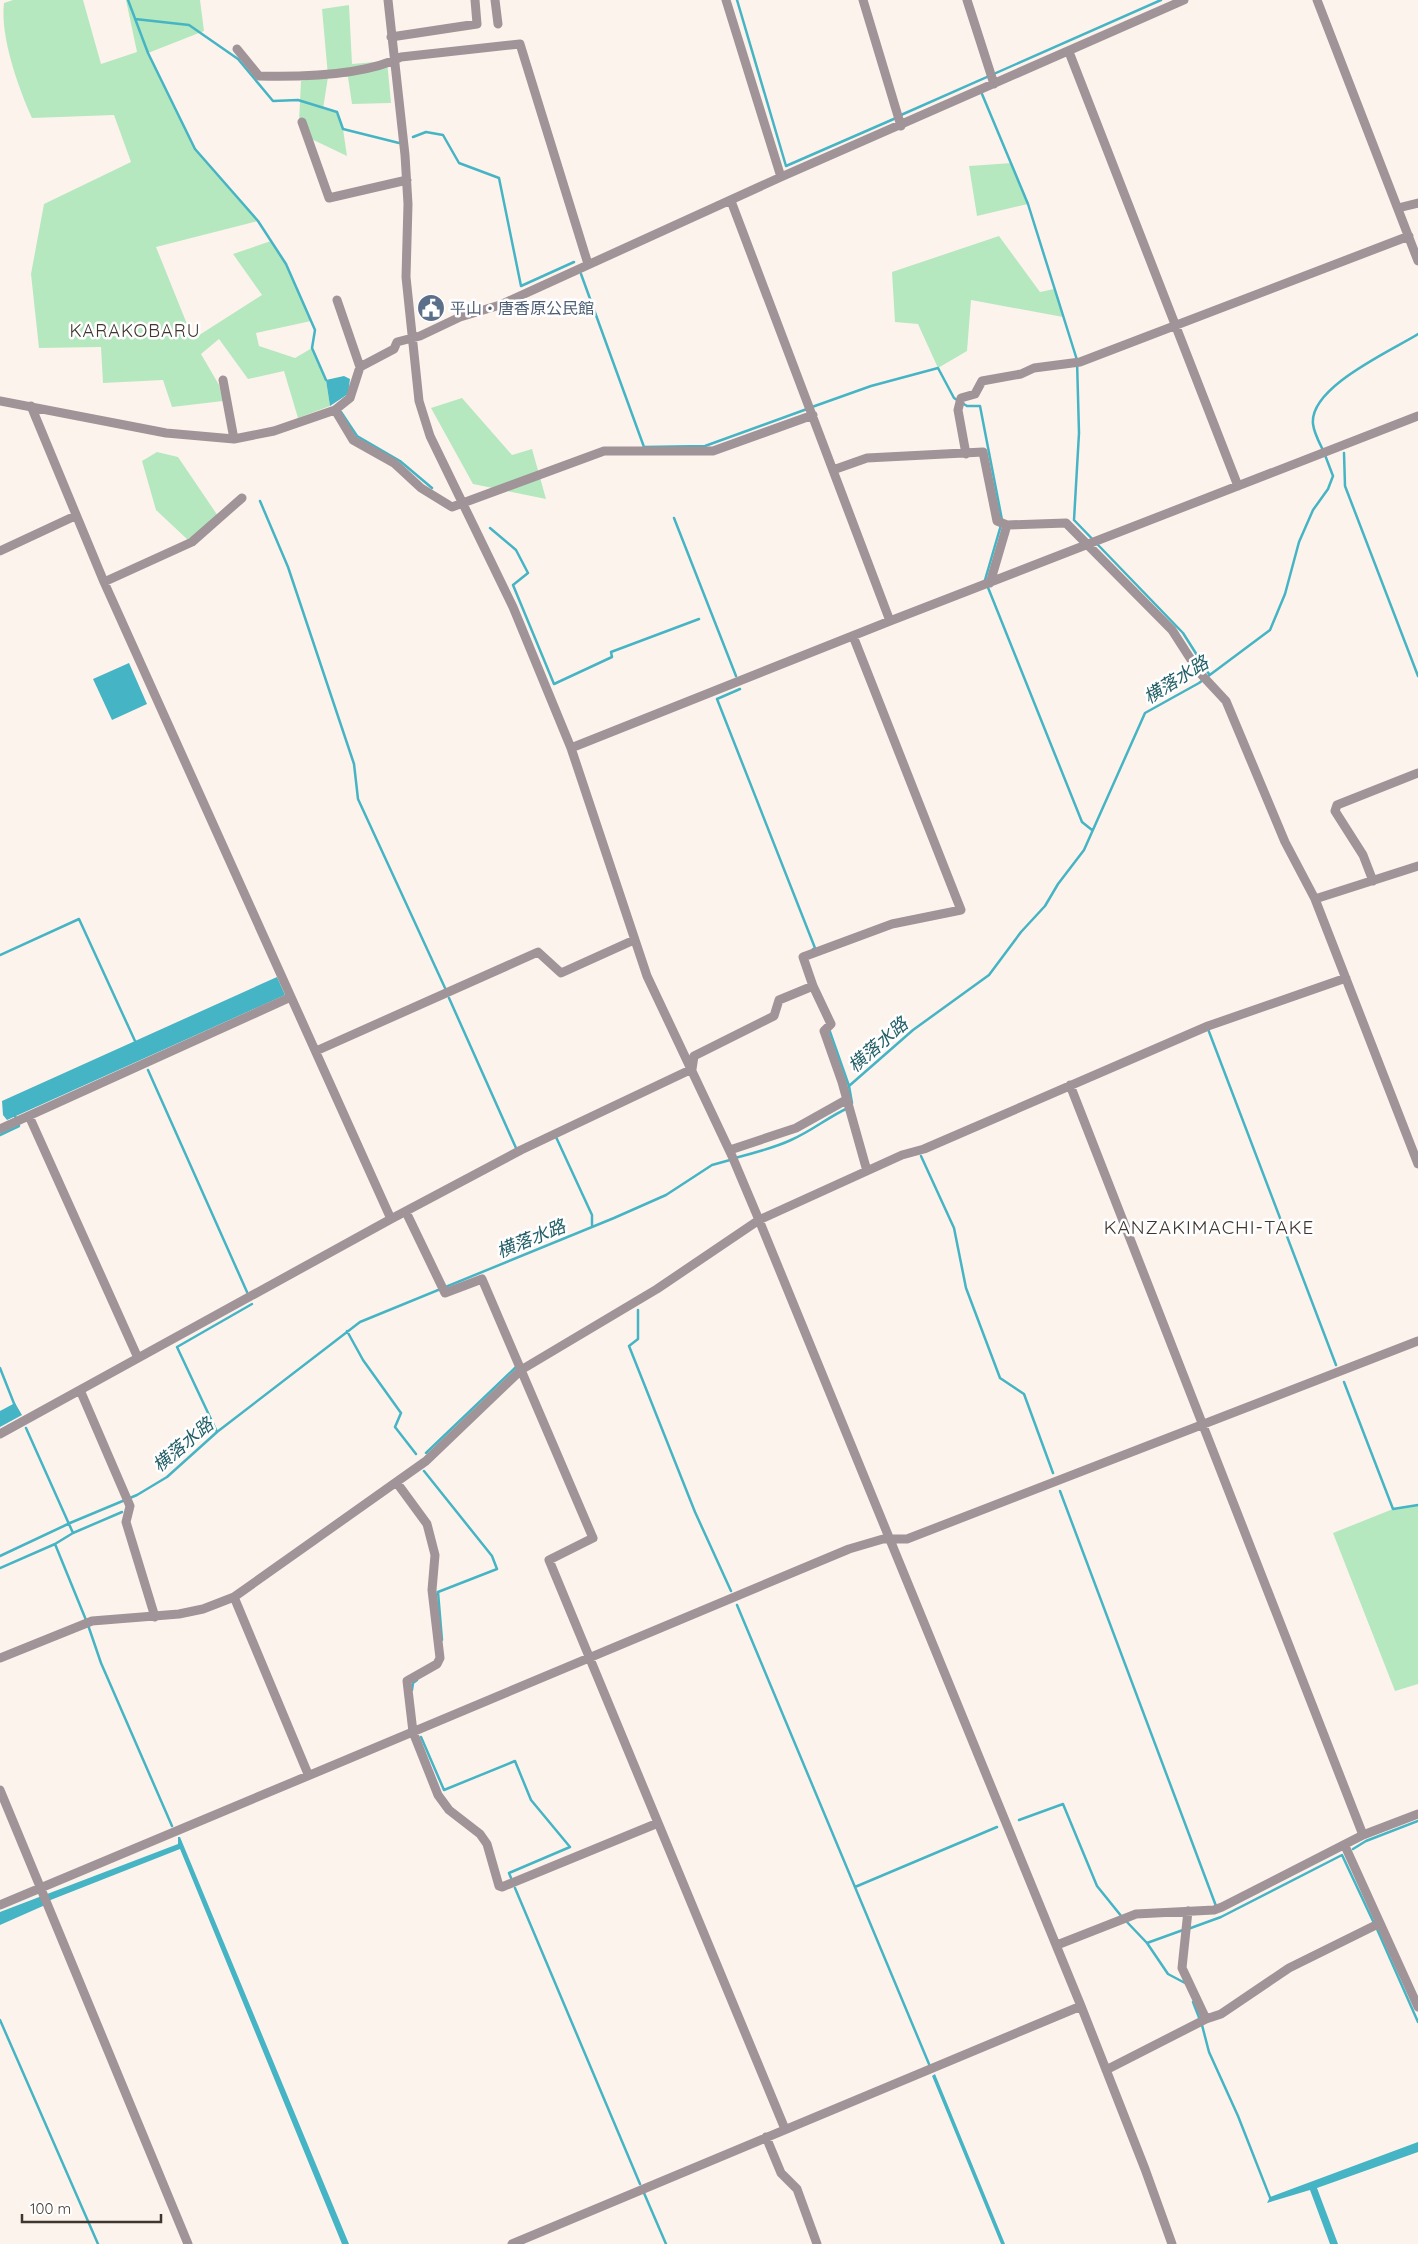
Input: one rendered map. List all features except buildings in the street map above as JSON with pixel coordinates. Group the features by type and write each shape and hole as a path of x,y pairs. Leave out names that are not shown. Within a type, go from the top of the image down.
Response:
{"street":[{"path":"388,0 407,180 406,278 411,339 419,401 430,436 513,607 571,748 587,791 647,976 732,1156 759,1220 1081,2006 1172,2244"},
{"path":"391,37 477,24 475,0"},
{"path":"495,0 498,24"},
{"path":"726,0 781,177"},
{"path":"863,0 901,126"},
{"path":"966,0 994,84"},
{"path":"360,367 394,348 397,342 411,339 460,317 500,305 781,177 901,126 1184,0"},
{"path":"1317,0 1418,261"},
{"path":"237,49 260,76 303,77 384,66 401,57 520,44 588,264"},
{"path":"1069,52 1177,324 1238,486"},
{"path":"302,122 329,198 407,180"},
{"path":"731,201 890,621"},
{"path":"1398,208 1418,203"},
{"path":"966,454 958,410 961,398 975,394 982,381 1021,374 1034,368 1077,363 1409,236"},
{"path":"0,401 166,433 234,439 274,431 335,410 350,398 360,367 337,300"},
{"path":"223,380 234,439"},
{"path":"31,406 75,516 104,582 392,1219"},
{"path":"335,410 353,440 394,464 421,488 452,507 604,452 713,451 813,416"},
{"path":"571,748 890,621 1088,546 1418,416"},
{"path":"833,470 867,458 983,452 997,521 1007,525 1066,523 1172,630 1208,684 1226,701 1285,842 1315,899 1418,1164"},
{"path":"104,582 192,542 242,498"},
{"path":"0,551 75,516"},
{"path":"990,583 1007,525"},
{"path":"853,636 961,910 892,924 803,957 813,986 831,1024 824,1031 842,1082 867,1171"},
{"path":"1373,881 1363,855 1334,811 1337,805 1418,773"},
{"path":"1315,899 1418,866"},
{"path":"316,1051 538,952 561,973 634,940"},
{"path":"0,1658 92,1621 155,1617 203,1609 234,1598 426,1461 521,1370 657,1289 759,1220 902,1155 924,1149 1208,1026 1346,978"},
{"path":"692,1069 694,1056 774,1016 779,1000 813,986"},
{"path":"1,1127 12,1124 292,997"},
{"path":"0,1434 521,1150 692,1069"},
{"path":"1070,1085 1363,1835"},
{"path":"732,1156 848,1106"},
{"path":"25,1118 138,1358"},
{"path":"406,1212 445,1293 482,1279 593,1538 549,1560 785,2129"},
{"path":"0,1905 308,1774 413,1732 849,1549 874,1541 906,1539 926,1532 1418,1341"},
{"path":"80,1390 130,1506 126,1522 155,1617"},
{"path":"397,1483 427,1524 435,1555 432,1590 440,1658 437,1664 407,1681 413,1732 438,1795 449,1810 480,1834 486,1844 499,1886 502,1887 658,1823"},
{"path":"234,1598 308,1774"},
{"path":"0,1790 188,2244"},
{"path":"1056,1945 1136,1914 1214,1910 1345,1846 1363,1835 1418,1814"},
{"path":"1345,1846 1380,1923 1416,1994 1418,2007"},
{"path":"1188,1911 1182,1968 1206,2019"},
{"path":"1106,2070 1206,2019 1221,2014 1289,1968 1380,1923"},
{"path":"512,2244 1081,2006"},
{"path":"766,2137 781,2173 797,2189 817,2244"}],"green space":[{"path":"13,0 83,0 101,64 137,52 126,0 200,0 204,31 148,53 195,149 258,221 156,247 193,339 262,295 233,254 271,241 286,264 311,321 256,333 259,346 295,358 312,348 326,380 330,406 298,418 284,371 248,379 219,339 201,354 219,385 223,401 172,407 163,380 103,383 101,347 39,348 31,274 44,204 131,162 114,115 32,118 21,92 7,46 3,16 4,3"},
{"path":"349,5 352,64 387,61 391,103 352,104 348,77 328,77 323,109 337,112 343,129 347,156 305,136 299,122 301,81 328,76 322,9"},
{"path":"1012,163 1028,204 977,216 969,166"},
{"path":"999,236 1040,292 1054,289 1063,317 971,300 967,351 938,368 918,324 895,322 892,272"},
{"path":"462,398 512,455 532,449 546,499 473,484 431,408"},
{"path":"157,452 178,457 218,516 188,540 156,510 142,461"},
{"path":"1418,1505 1418,1684 1395,1691 1333,1533 1393,1509"}],"water":[{"path":"344,376 350,379 348,394 330,406 326,380"},
{"path":"129,663 147,704 112,720 93,679"},
{"path":"277,977 285,995 7,1120 3,1115 2,1101"},
{"path":"15,1403 22,1415 0,1427 0,1411"},
{"path":"178,1837 180,1837 349,2244 342,2244 180,1849 43,1903 43,1906 0,1925 0,1912 178,1844"},
{"path":"935,2074 1005,2244 1001,2244 932,2076"},
{"path":"1418,2142 1418,2152 1317,2188 1338,2244 1330,2244 1310,2190 1267,2203 1270,2197"}],"waterway":[{"path":"128,0 148,53 195,149 258,221 286,264 315,330 312,348 326,380"},
{"path":"737,0 786,166 896,118"},
{"path":"901,115 1161,0"},
{"path":"135,19 189,25 238,59 273,101 298,100 337,112 343,129 399,143"},
{"path":"982,94 1028,204 1077,360 1079,433 1074,520 1183,633 1209,674"},
{"path":"413,137 426,132 443,135 459,163 499,178 521,286 574,262"},
{"path":"581,274 644,447 705,446 807,409"},
{"name":"横落水路","path":"1323,450 1313,424 1315,410 1324,397 1337,384 1354,372 1418,334"},
{"path":"812,407 871,386 938,368 954,398 957,400"},
{"path":"962,403 967,406 980,406 1002,520"},
{"path":"341,412 357,436 400,461 432,488"},
{"path":"1344,453 1345,486 1418,676"},
{"name":"横落水路","path":"852,1103 849,1086 913,1030 989,975 1021,932 1045,906 1058,884 1084,850 1145,713 1199,683 1270,630 1285,594 1299,542 1313,510 1328,489 1333,476 1325,455"},
{"path":"260,501 288,567 354,764 358,799 445,988"},
{"path":"674,518 736,676"},
{"path":"1001,525 985,580 1082,822 1092,830"},
{"path":"490,528 516,550 528,573 513,585 554,684 612,657 611,652 699,619"},
{"path":"740,689 717,699 815,948 813,949"},
{"path":"0,955 79,919 135,1041"},
{"path":"449,998 516,1148"},
{"path":"829,1029 849,1086"},
{"path":"1208,1029 1336,1365"},
{"path":"148,1070 247,1292"},
{"name":"横落水路","path":"735,1158 791,1140 848,1108"},
{"path":"0,1135 19,1126 15,1116"},
{"path":"556,1137 592,1215 592,1225"},
{"path":"921,1156 954,1228 966,1288 1000,1378 1024,1394 1053,1473"},
{"name":"横落水路","path":"0,1556 70,1523 137,1495 167,1477 217,1432 360,1322 614,1218 666,1195 712,1165 730,1160"},
{"path":"217,1432 177,1347 252,1304"},
{"path":"638,1310 638,1339 629,1346 695,1512 731,1591"},
{"path":"347,1331 363,1360 401,1413 395,1427 416,1454"},
{"path":"426,1453 516,1367"},
{"path":"0,1368 15,1406"},
{"path":"1344,1382 1393,1509 1418,1505"},
{"path":"26,1428 73,1533 55,1544 86,1620"},
{"path":"424,1471 492,1556 497,1569 438,1592 442,1640"},
{"path":"1060,1491 1216,1906"},
{"path":"73,1533 122,1512"},
{"path":"0,1568 55,1544"},
{"path":"737,1605 929,2064"},
{"path":"88,1625 101,1663 172,1826"},
{"path":"412,1690 413,1683 417,1680"},
{"path":"421,1737 444,1790 515,1761 531,1800 570,1847 509,1873 511,1878"},
{"path":"1019,1820 1063,1804 1097,1886 1122,1917"},
{"path":"1353,1849 1366,1841 1418,1821"},
{"path":"855,1887 997,1827"},
{"path":"1188,1929 1221,1917 1342,1855 1373,1921"},
{"path":"515,1888 640,2184"},
{"path":"1126,1921 1147,1943"},
{"path":"1377,1929 1418,2022"},
{"path":"1183,1930 1147,1943 1168,1974 1185,1983"},
{"path":"1193,2002 1200,2020"},
{"path":"0,2020 98,2244"},
{"path":"1202,2025 1209,2052 1238,2116 1271,2200"},
{"path":"644,2193 666,2244"}],"place":[{"name":"平山・唐香原公民館","path":"431,308"}],"district":[{"name":"KARAKOBARU","path":"135,331"},
{"name":"KANZAKIMACHI-TAKE","path":"1209,1227"}]}
